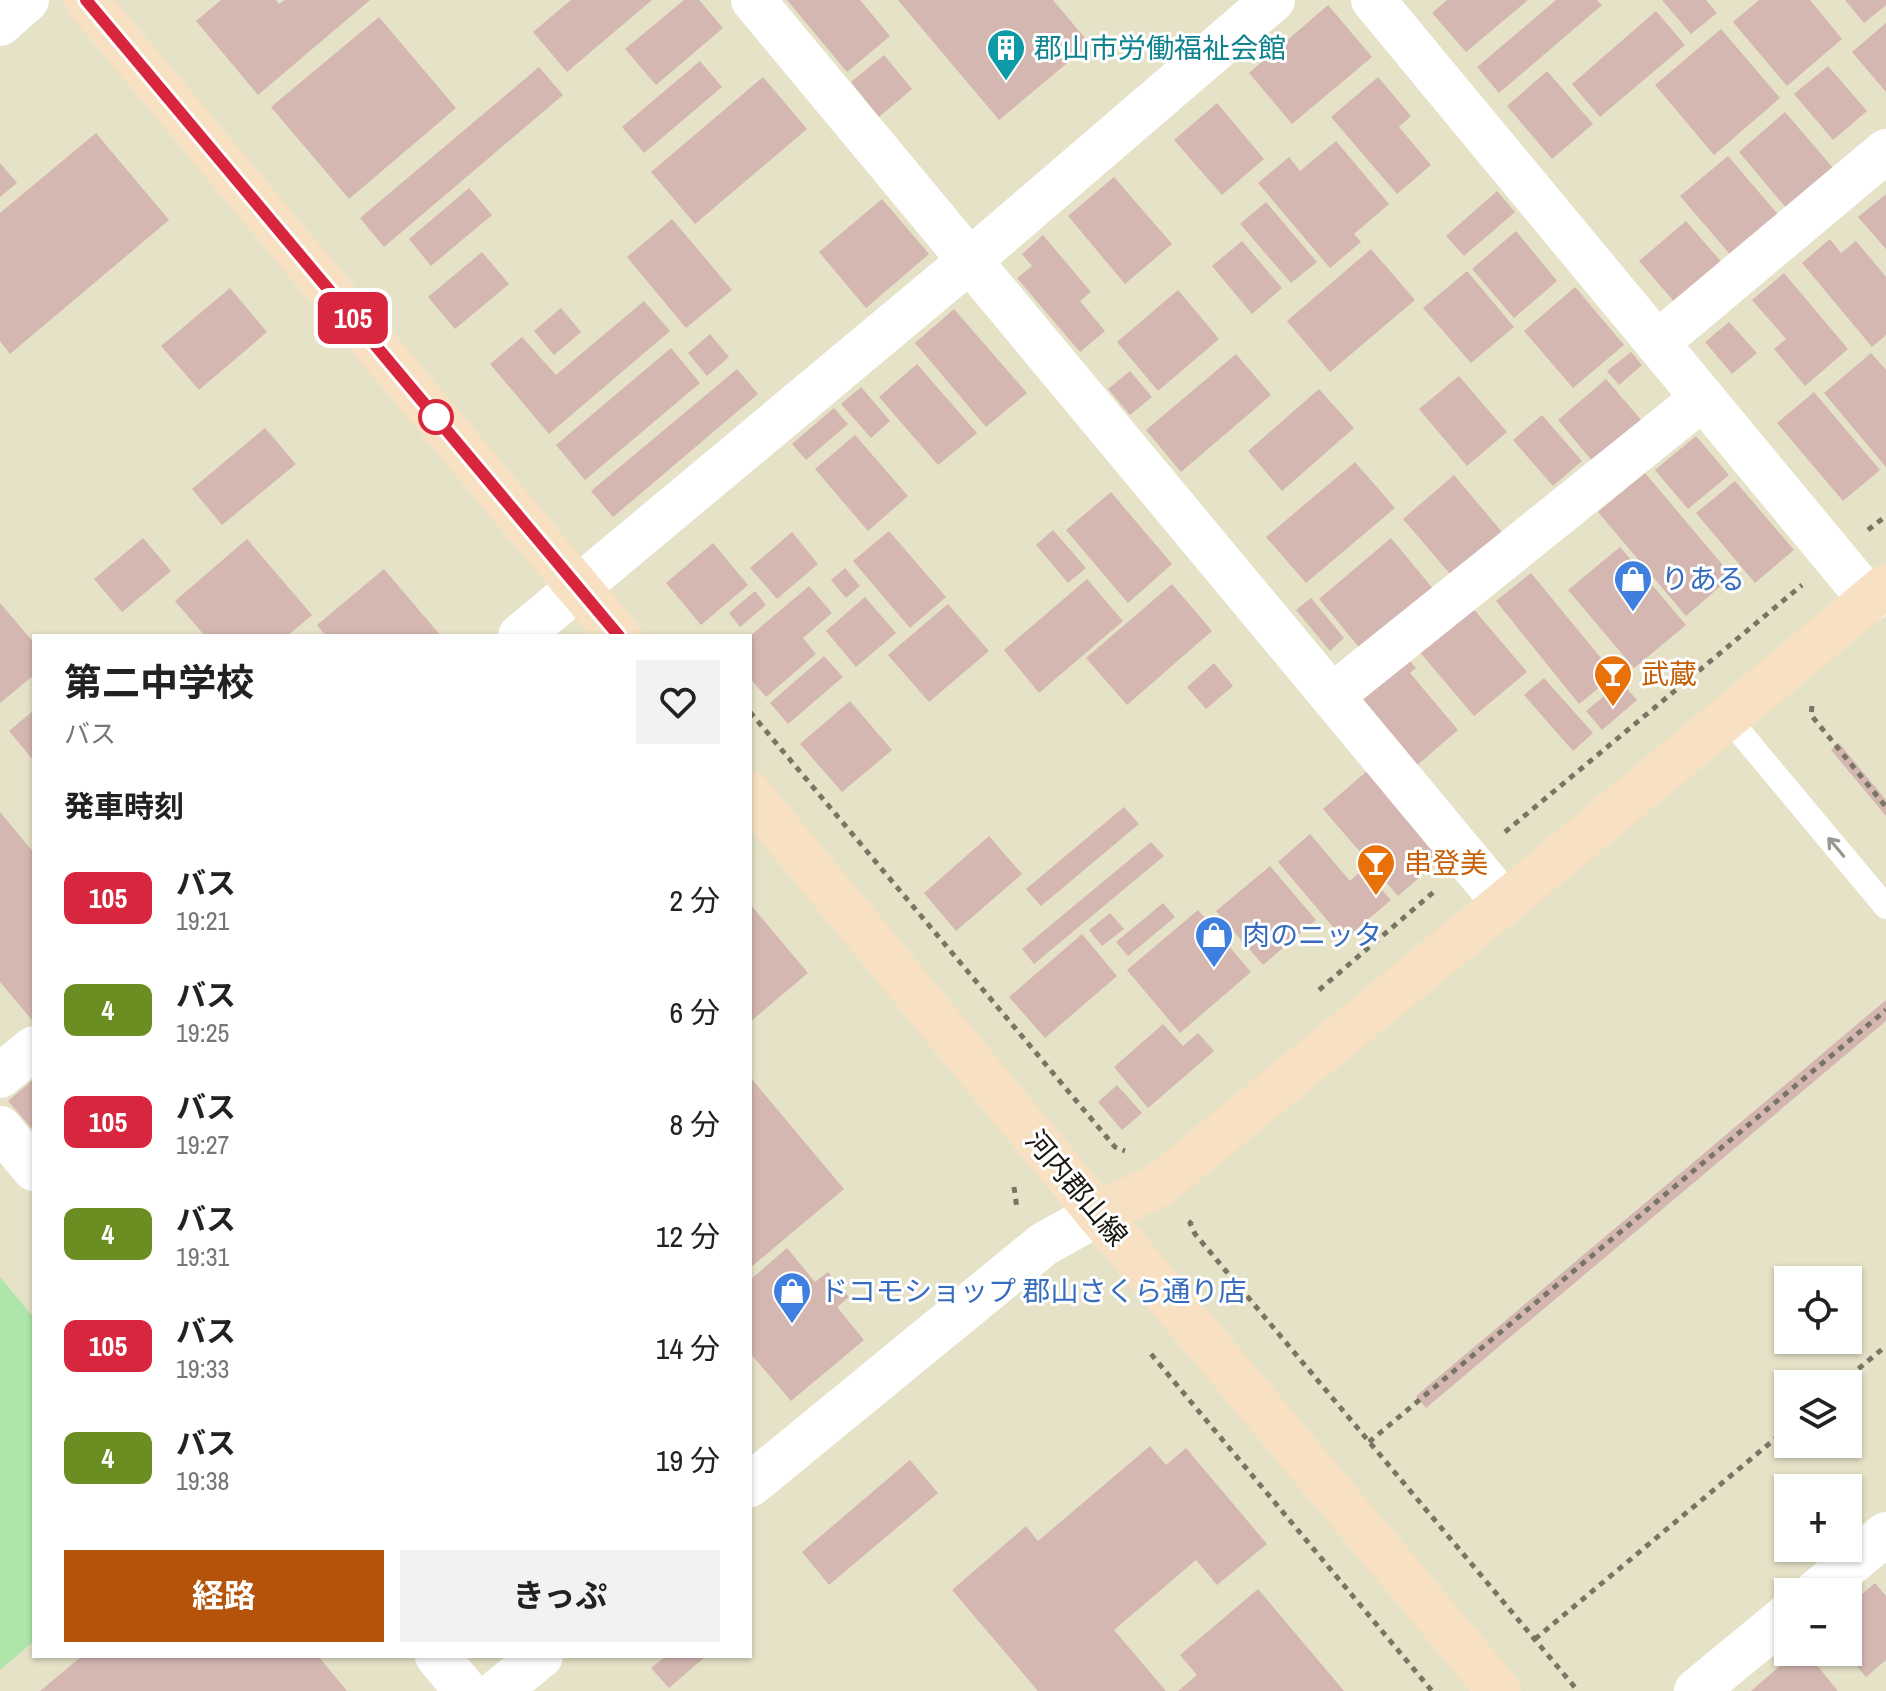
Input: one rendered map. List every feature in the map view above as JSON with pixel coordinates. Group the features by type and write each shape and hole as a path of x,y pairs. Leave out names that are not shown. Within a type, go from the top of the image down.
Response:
{"main road":[{"path":"86,0 617,634"},
{"path":"1098,1214 1159,1185 1878,593"},
{"name":"河内郡山線","path":"752,796 1499,1691"}],"street":[{"path":"0,24 27,0"},
{"path":"753,0 1504,903"},
{"path":"522,634 968,262 1273,0"},
{"path":"1373,0 1835,558 1878,593"},
{"path":"1657,343 1886,151"},
{"path":"1332,696 1703,398"},
{"path":"0,1076 32,1050"},
{"path":"0,1128 32,1167"},
{"path":"752,1483 1044,1244 1098,1214"},
{"path":"1833,1578 1886,1534"},
{"path":"1696,1691 1774,1627"},
{"path":"439,1658 466,1691"},
{"path":"498,1691 539,1658"}],"lane":[{"path":"1728,718 1886,907"}],"path":[{"path":"1310,998 1886,516"},
{"path":"752,714 1115,1147 1130,1152"},
{"path":"1835,746 1886,807"},
{"path":"1369,1442 1886,1010"},
{"path":"1197,1213 1190,1223 1195,1234 1578,1691"},
{"path":"1857,1370 1886,1346"},
{"path":"1145,1347 1432,1691"},
{"path":"1535,1639 1774,1440"}],"green space":[{"path":"0,1277 32,1316 32,1643 0,1670"}],"building":[{"path":"221,0 276,0 279,4 285,0 370,0 258,95 196,21"},
{"path":"571,0 652,0 567,72 533,32"},
{"path":"684,0 699,0 723,28 656,85 625,49"},
{"path":"787,0 860,0 890,36 847,72"},
{"name":"郡山市労働福祉会館","path":"898,0 1053,0 1090,44 999,120"},
{"path":"1447,0 1528,0 1466,52 1432,13"},
{"path":"1556,0 1597,0 1602,5 1499,93 1477,67"},
{"path":"1662,0 1706,0 1717,13 1691,34"},
{"path":"1759,0 1810,0 1842,39 1787,86 1733,22"},
{"path":"1845,0 1886,0 1886,5 1864,23"},
{"path":"1328,5 1372,57 1292,124 1249,73"},
{"path":"1656,11 1685,45 1600,117 1572,84"},
{"path":"379,17 456,108 349,199 271,107"},
{"path":"1886,23 1886,92 1852,52"},
{"path":"1721,29 1780,98 1714,155 1655,85"},
{"path":"884,55 912,89 879,117 851,82"},
{"path":"700,61 722,87 644,153 622,127"},
{"path":"1828,66 1867,111 1833,140 1794,94"},
{"path":"539,67 563,95 384,247 360,218"},
{"path":"1547,71 1593,124 1552,159 1507,106"},
{"path":"763,77 807,129 695,224 651,172"},
{"path":"1378,77 1411,116 1399,127 1431,165 1397,194 1331,117"},
{"path":"1217,103 1264,159 1222,195 1174,140"},
{"path":"1785,112 1834,169 1787,209 1739,152"},
{"path":"96,133 169,220 10,354 0,341 0,213"},
{"path":"1336,141 1389,204 1354,234 1361,242 1330,268 1258,183 1289,157 1300,171"},
{"path":"1728,156 1781,218 1734,259 1680,196"},
{"path":"0,163 17,183 0,197"},
{"path":"1114,177 1172,244 1125,284 1068,216"},
{"path":"469,188 492,215 431,266 409,239"},
{"path":"1497,191 1515,212 1464,256 1446,236"},
{"path":"1886,194 1886,249 1858,217"},
{"path":"882,199 929,254 866,308 819,252"},
{"path":"1266,202 1317,262 1291,283 1240,224"},
{"path":"672,219 732,290 686,328 627,257"},
{"path":"1686,221 1724,265 1677,305 1639,261"},
{"path":"1516,231 1557,281 1514,318 1472,269"},
{"path":"1043,235 1091,292 1080,301 1105,331 1080,352 1017,278 1032,266 1022,254"},
{"path":"1830,239 1841,253 1856,241 1886,277 1886,335 1872,347 1802,263"},
{"path":"1242,241 1282,288 1252,314 1212,266"},
{"path":"1371,249 1415,300 1330,372 1287,321"},
{"path":"482,252 509,284 455,329 428,297"},
{"path":"1467,271 1514,327 1471,363 1423,308"},
{"path":"1784,273 1848,349 1805,386 1774,349 1786,339 1752,300"},
{"path":"1575,287 1624,345 1573,388 1524,331"},
{"path":"230,288 267,332 199,390 161,346"},
{"path":"1178,290 1219,339 1158,391 1117,342"},
{"path":"644,301 670,331 549,434 490,364 522,337 556,375"},
{"path":"561,308 581,332 554,355 534,331"},
{"path":"954,309 1027,393 986,427 915,343"},
{"path":"1729,322 1757,353 1732,374 1705,342"},
{"path":"710,334 729,357 707,376 688,353"},
{"path":"671,348 700,383 585,480 556,445"},
{"path":"1631,352 1642,365 1619,385 1607,371"},
{"path":"1871,353 1886,370 1886,467 1824,393"},
{"path":"1236,354 1271,395 1181,472 1146,430"},
{"path":"917,364 977,433 938,465 879,397"},
{"path":"737,369 758,394 613,517 591,491"},
{"path":"1130,371 1152,397 1130,415 1108,389"},
{"path":"1459,376 1507,432 1467,466 1419,409"},
{"path":"1606,379 1642,421 1593,462 1558,420"},
{"path":"861,387 890,421 871,438 841,404"},
{"path":"1319,389 1354,428 1282,491 1248,451"},
{"path":"1814,392 1880,470 1843,501 1777,423"},
{"path":"834,408 848,424 806,460 792,444"},
{"path":"1542,415 1582,461 1553,486 1513,440"},
{"path":"265,428 296,464 222,525 192,489"},
{"path":"855,435 908,496 868,531 815,469"},
{"path":"1696,436 1729,475 1688,509 1655,470"},
{"path":"1355,462 1395,508 1306,583 1266,537"},
{"path":"1645,473 1732,576 1686,616 1598,512"},
{"path":"1454,475 1502,532 1451,575 1403,519"},
{"path":"1735,481 1794,550 1755,583 1696,513"},
{"path":"1111,492 1172,564 1128,603 1066,530"},
{"path":"1053,530 1086,568 1068,583 1036,545"},
{"path":"889,531 946,597 910,628 853,561"},
{"path":"792,532 818,564 777,599 750,568"},
{"path":"143,538 171,571 122,612 94,579"},
{"path":"1391,538 1435,591 1363,652 1319,599"},
{"path":"247,539 312,615 289,634 203,634 175,601"},
{"path":"713,543 748,585 701,625 666,583"},
{"path":"1620,547 1686,625 1634,668 1568,590"},
{"path":"845,568 860,586 846,598 831,580"},
{"path":"384,569 439,634 324,634 317,625"},
{"path":"1531,573 1615,675 1579,704 1496,601"},
{"path":"1087,579 1123,621 1039,693 1004,650"},
{"path":"1172,584 1212,631 1127,705 1086,658"},
{"path":"809,586 832,613 803,638 816,654 766,697 752,680 752,634"},
{"path":"755,591 766,605 740,627 729,613"},
{"path":"865,597 896,633 856,667 826,631"},
{"path":"1311,598 1344,638 1330,651 1296,610"},
{"path":"0,603 32,641 32,677 0,703"},
{"path":"948,604 989,651 929,702 888,655"},
{"path":"1471,606 1527,672 1474,716 1418,650"},
{"path":"1400,650 1416,668 1410,673 1458,730 1415,767 1351,692"},
{"path":"824,656 843,677 788,724 770,703"},
{"path":"1214,663 1233,686 1206,709 1187,687"},
{"path":"1544,678 1593,733 1573,751 1524,695"},
{"path":"1621,682 1637,700 1602,730 1586,711"},
{"path":"850,701 892,750 842,792 800,744"},
{"path":"32,712 32,759 9,731"},
{"path":"1839,743 1886,800 1886,816 1831,750"},
{"path":"1367,771 1442,858 1398,896 1323,809"},
{"path":"1124,807 1139,824 1041,906 1026,889"},
{"path":"0,812 32,851 32,1020 0,982"},
{"path":"1310,834 1350,881 1363,869 1391,900 1344,940 1278,862"},
{"path":"989,836 1022,874 956,931 924,893"},
{"path":"1151,842 1164,856 1034,964 1022,949"},
{"path":"1270,866 1316,920 1263,965 1216,911"},
{"path":"1163,903 1175,917 1128,956 1116,942"},
{"path":"752,906 808,973 752,1020"},
{"path":"1198,910 1251,972 1180,1033 1127,970"},
{"path":"1110,913 1124,929 1102,946 1089,930"},
{"path":"1082,934 1117,976 1045,1038 1009,997"},
{"path":"1886,1000 1886,1021 1426,1408 1416,1396"},
{"path":"1163,1024 1183,1046 1198,1033 1214,1051 1148,1108 1114,1067"},
{"path":"752,1079 844,1189 752,1266"},
{"path":"32,1081 32,1129 8,1101"},
{"path":"1117,1085 1142,1113 1122,1130 1098,1102"},
{"path":"787,1248 815,1282 828,1272 849,1297 837,1307 864,1340 791,1401 752,1355 752,1278"},
{"path":"1150,1446 1166,1465 1186,1448 1267,1544 1217,1585 1196,1560 1114,1630 1166,1691 1038,1691 952,1590 1026,1526 1038,1541"},
{"path":"910,1460 938,1493 829,1585 802,1552"},
{"path":"1875,1583 1886,1596 1886,1660 1866,1677 1857,1666 1862,1666 1862,1594"},
{"path":"1258,1589 1344,1691 1178,1691 1197,1675 1180,1655"},
{"path":"80,1658 320,1658 347,1691 40,1691"},
{"path":"664,1658 704,1658 669,1688 651,1668"},
{"path":"1780,1666 1817,1666 1838,1691 1751,1691"}],"bus line":[{"name":"105","path":"86,0 617,634"}],"place":[{"name":"郡山市労働福祉会館","path":"1006,82"},
{"name":"りある","path":"1633,613"},
{"name":"武蔵","path":"1613,708"},
{"name":"串登美","path":"1376,897"},
{"name":"肉のニッタ","path":"1214,969"},
{"name":"ドコモショップ 郡山さくら通り店","path":"792,1325"}]}
